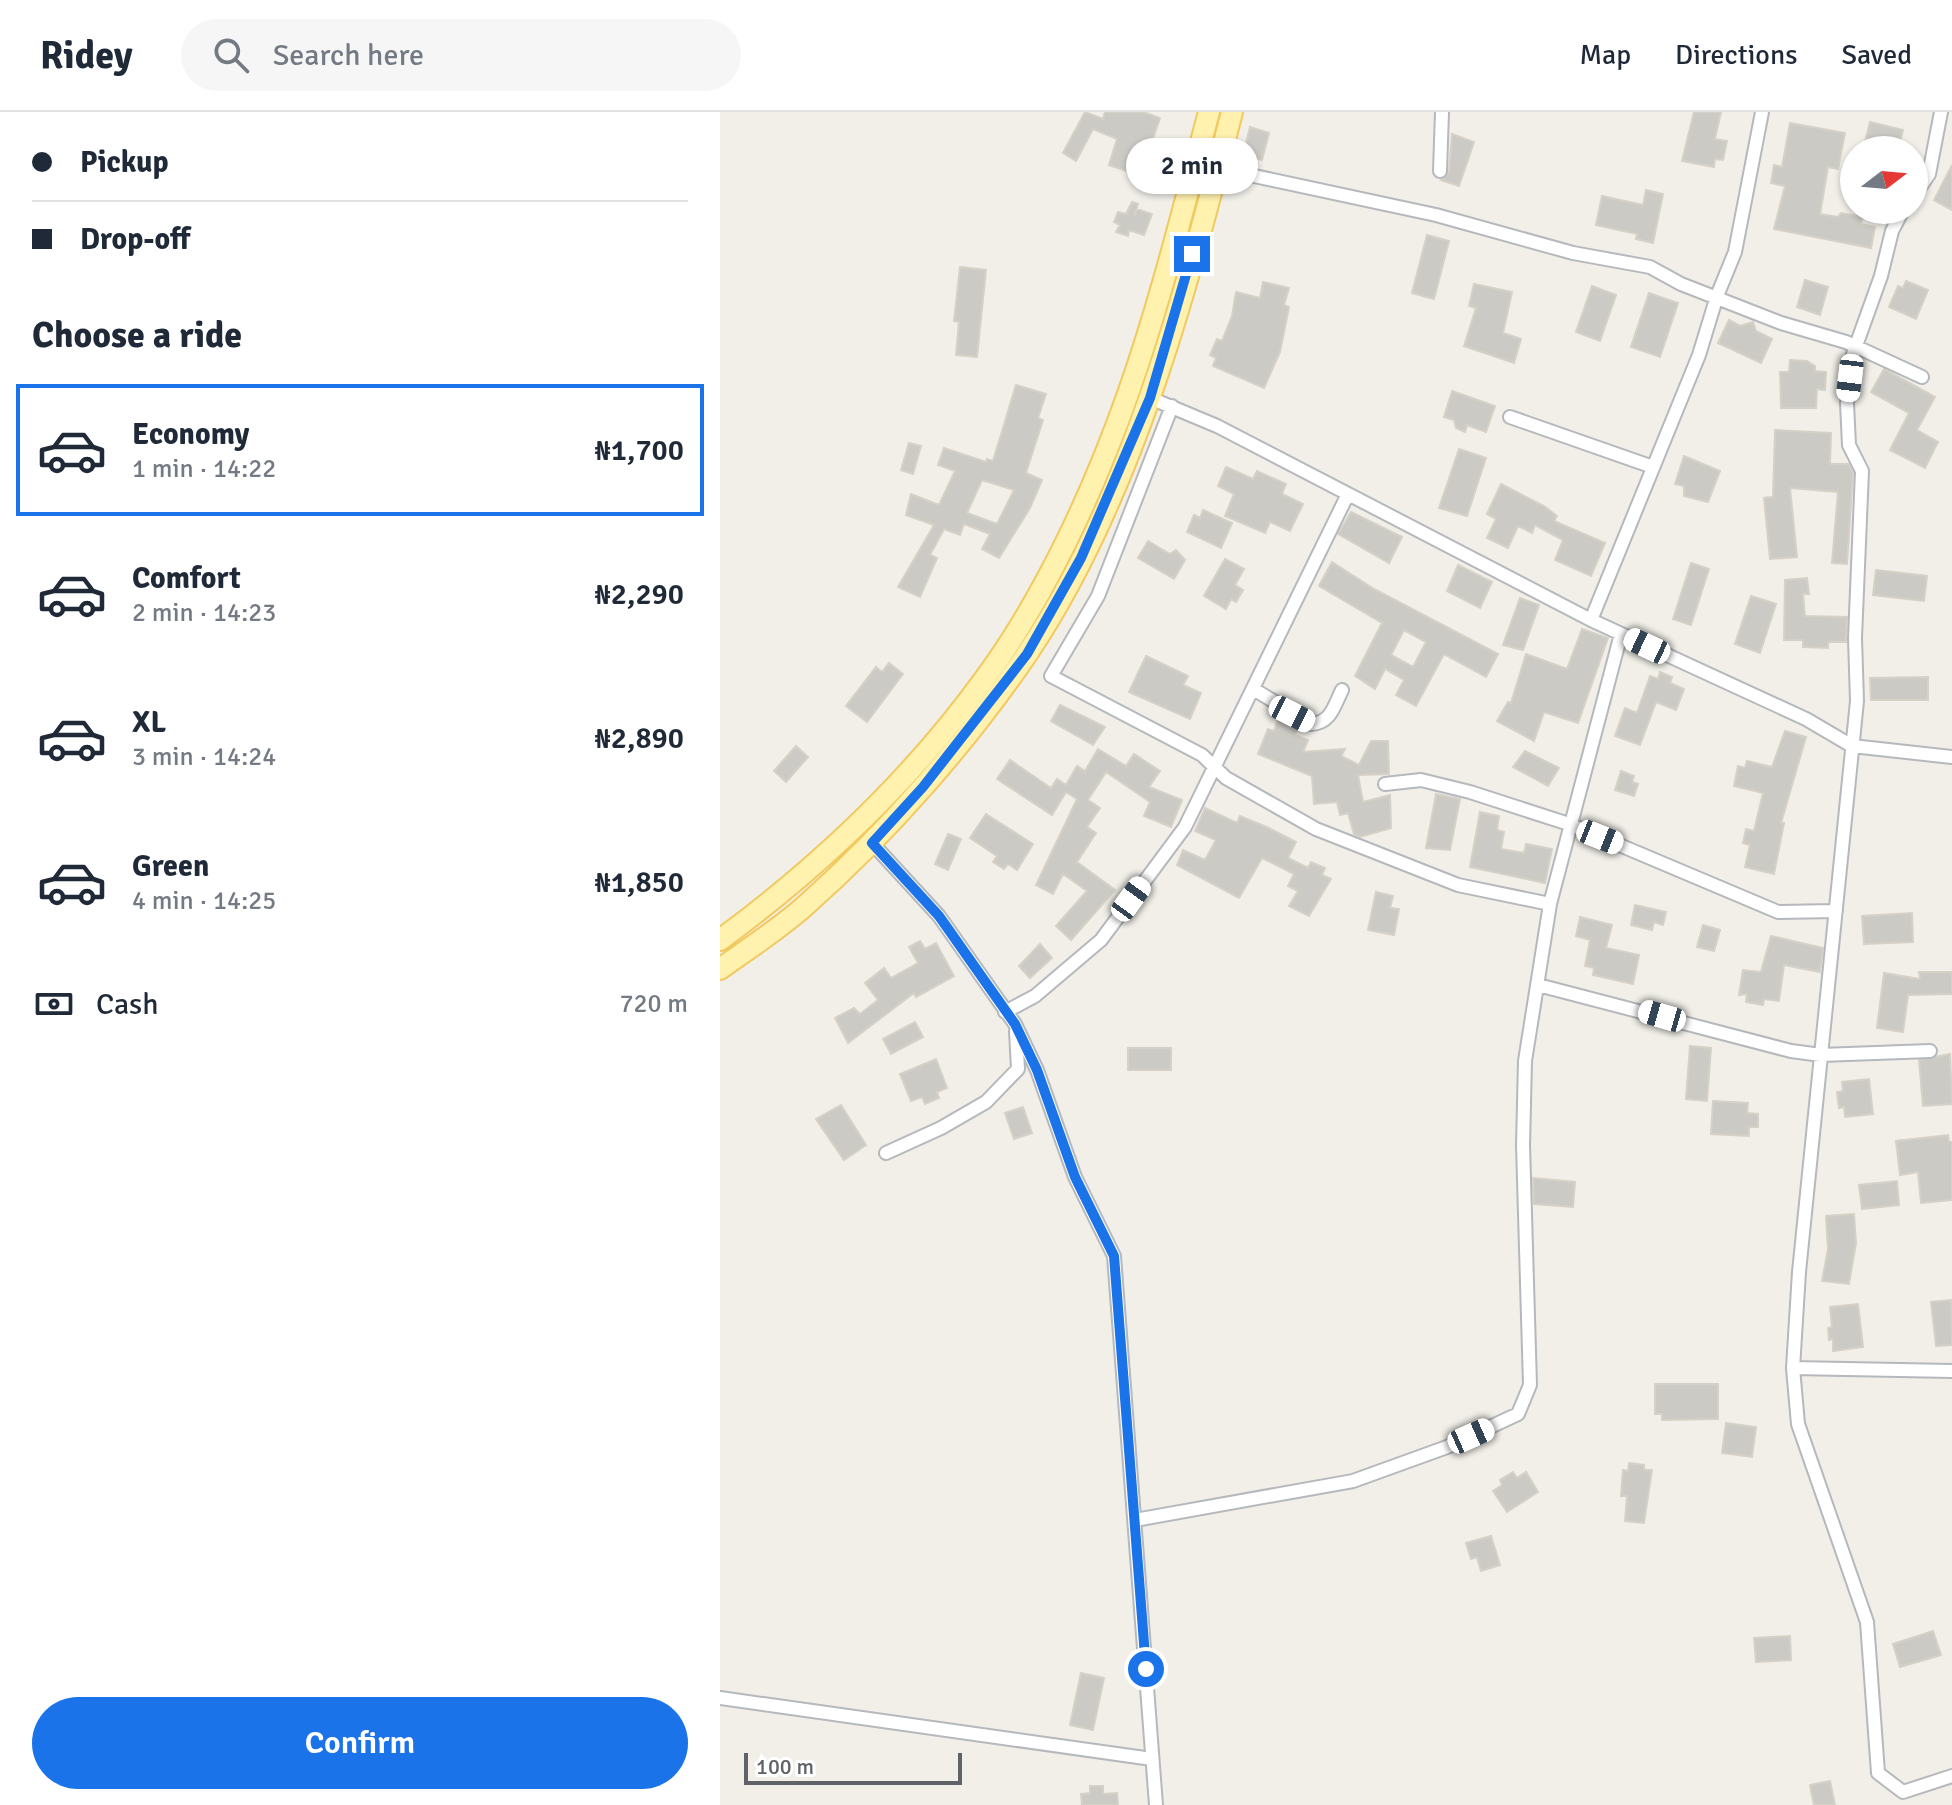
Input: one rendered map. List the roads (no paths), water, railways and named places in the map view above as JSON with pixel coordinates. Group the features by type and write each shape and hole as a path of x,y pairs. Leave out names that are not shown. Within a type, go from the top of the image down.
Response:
{"main road":[{"path":"720,940 786,891 926,750 986,677 1059,556 1130,389 1173,250 1209,112"},
{"path":"720,969 805,906 872,843 923,787 1027,654 1081,558 1150,398 1232,112"}],"street":[{"path":"1440,171 1442,112"},
{"path":"1591,620 1699,355 1717,296 1735,252 1762,112"},
{"path":"1928,175 1941,112"},
{"path":"1217,168 1436,215 1573,253 1650,267 1681,284 1781,323 1855,347 1922,377"},
{"path":"1896,224 1855,347 1847,403 1849,445 1862,471 1855,624 1857,701 1799,1272 1793,1368 1798,1424 1867,1622 1878,1773 1903,1792 1952,1776"},
{"path":"1150,398 1172,406 1591,620 1806,719 1852,746 1952,757"},
{"path":"1172,406 1098,596 1051,676 1202,755 1226,778 1316,829 1458,885 1550,904"},
{"path":"1510,417 1653,467"},
{"path":"1005,1012 1035,996 1101,940 1185,827 1255,690 1347,496"},
{"path":"1135,1520 1353,1481 1447,1447 1518,1414 1530,1385 1523,1145 1525,1061 1550,904 1621,634"},
{"path":"1255,690 1311,724 1321,723 1330,717 1342,690"},
{"path":"1385,784 1421,780 1470,792 1572,825 1778,912 1836,911"},
{"path":"872,843 939,916 1015,1024 1037,1070 1075,1177 1114,1256 1156,1805"},
{"path":"1538,985 1791,1051 1821,1055 1930,1051"},
{"path":"886,1153 941,1128 986,1102 1018,1069 1015,1024"},
{"path":"1793,1368 1952,1371"},
{"path":"720,1698 1152,1759"}]}
